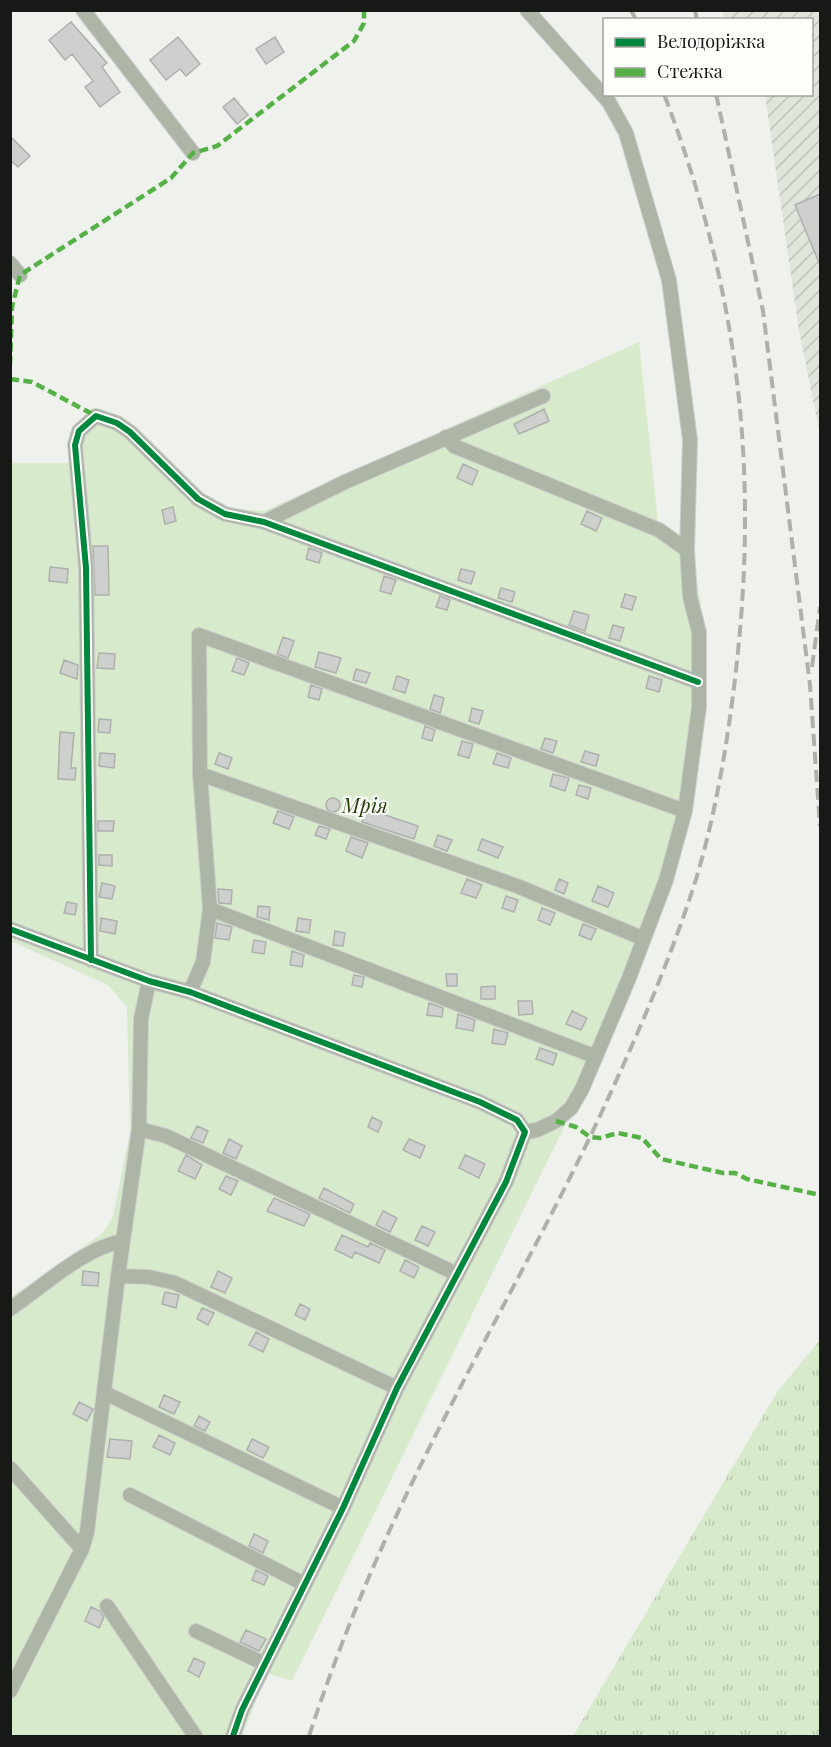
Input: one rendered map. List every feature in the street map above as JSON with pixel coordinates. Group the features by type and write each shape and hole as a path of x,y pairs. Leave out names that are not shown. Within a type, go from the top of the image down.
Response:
{"street":[{"path":"83,10 193,153"},
{"path":"527,10 603,95"},
{"path":"525,1132 537,1130 556,1121 571,1108 582,1089 594,1056 629,978 642,938 666,880 685,811 699,707 699,632 690,597 687,550 690,440 669,280 639,171 626,134 604,96"},
{"path":"10,263 20,276"},
{"path":"264,522 446,437 543,396"},
{"path":"91,960 86,568 75,445 79,431 96,416 117,423 198,499 225,514 264,522 698,682"},
{"path":"446,437 454,446 659,530 687,550"},
{"path":"190,992 203,962 210,909 200,774 199,635 685,811"},
{"path":"200,774 517,886 642,938"},
{"path":"210,909 594,1056"},
{"path":"10,929 149,981 190,992 480,1102 517,1120 525,1132"},
{"path":"10,1691 82,1549 90,1514 122,1241 139,1129 141,1019 149,981"},
{"path":"139,1129 166,1136 458,1274"},
{"path":"233,1737 242,1710 343,1509 397,1388 506,1182 525,1132"},
{"path":"10,1309 88,1254 105,1245 122,1241"},
{"path":"118,1275 149,1277 175,1283 397,1388"},
{"path":"105,1393 343,1509"},
{"path":"10,1468 82,1549"},
{"path":"130,1494 304,1584"},
{"path":"107,1606 195,1737"},
{"path":"196,1631 265,1664"}],"shaded area":[{"path":"723,11 820,11 820,434 799,331 765,96 813,96 813,18 724,18"}],"green space":[{"name":"Мрія","path":"639,342 658,523 692,549 705,632 690,813 571,1113 292,1681 267,1673 242,1736 11,1736 11,1297 103,1233 113,1216 130,1132 127,1007 108,985 11,941 11,463 69,463 69,444 73,432 96,410 204,494 228,508 264,511"},
{"path":"820,1340 820,1736 573,1736 777,1392"}],"building":[{"path":"71,22 107,63 102,67 120,92 100,107 85,87 93,81 72,54 65,60 49,40"},
{"path":"178,37 200,64 186,76 180,69 166,80 150,60"},
{"path":"275,37 284,52 266,64 256,49"},
{"path":"234,98 248,115 237,124 223,107"},
{"path":"10,136 30,156 18,167 10,160"},
{"path":"820,194 820,265 795,205"},
{"path":"544,409 549,421 519,434 514,424"},
{"path":"463,464 478,471 472,485 457,478"},
{"path":"173,507 176,521 165,524 162,510"},
{"path":"587,511 602,518 596,531 581,524"},
{"path":"93,546 108,546 109,595 95,595"},
{"path":"309,548 322,553 319,563 306,559"},
{"path":"50,567 68,569 67,583 49,581"},
{"path":"461,569 475,572 471,584 458,580"},
{"path":"384,576 396,580 391,594 380,591"},
{"path":"501,588 515,592 512,602 498,598"},
{"path":"625,594 636,597 632,610 621,607"},
{"path":"440,596 450,600 447,610 436,607"},
{"path":"574,611 589,615 585,631 569,625"},
{"path":"613,625 624,628 620,641 609,638"},
{"path":"283,637 294,641 288,658 277,654"},
{"path":"319,652 341,658 336,673 315,667"},
{"path":"99,653 115,654 114,669 97,668"},
{"path":"237,658 249,663 244,675 232,671"},
{"path":"64,660 78,665 77,679 60,673"},
{"path":"356,669 370,673 366,683 353,680"},
{"path":"397,676 409,680 405,693 393,689"},
{"path":"649,676 662,680 659,692 646,688"},
{"path":"311,685 322,689 319,700 308,697"},
{"path":"434,695 444,698 440,713 430,709"},
{"path":"472,708 483,711 479,724 469,721"},
{"path":"99,719 111,720 110,733 98,732"},
{"path":"425,726 435,730 432,741 422,738"},
{"path":"60,732 74,733 71,768 76,768 75,780 58,779"},
{"path":"545,738 557,741 553,753 541,749"},
{"path":"462,741 473,744 469,758 458,755"},
{"path":"585,751 599,755 596,766 581,762"},
{"path":"100,753 115,754 114,768 99,766"},
{"path":"219,753 232,758 228,769 215,764"},
{"path":"497,753 511,758 508,768 493,764"},
{"path":"553,774 569,778 565,791 550,786"},
{"path":"579,785 591,788 588,799 576,795"},
{"path":"333,798 338,800 340,805 338,810 333,812 328,810 326,805 328,800"},
{"path":"367,809 418,826 414,839 362,822"},
{"path":"278,811 294,817 289,829 273,823"},
{"path":"98,821 114,821 113,831 98,831"},
{"path":"319,826 330,829 326,839 315,835"},
{"path":"438,835 452,840 447,851 434,846"},
{"path":"351,837 368,843 362,858 346,851"},
{"path":"482,839 503,847 498,858 478,850"},
{"path":"99,855 112,855 112,866 99,865"},
{"path":"467,879 482,885 476,898 461,893"},
{"path":"559,879 568,883 564,894 555,890"},
{"path":"102,883 115,886 112,899 99,897"},
{"path":"598,886 614,893 608,907 592,901"},
{"path":"218,889 232,890 231,904 219,903"},
{"path":"506,896 518,900 514,912 502,908"},
{"path":"67,902 77,904 75,915 64,913"},
{"path":"258,906 270,907 269,920 257,917"},
{"path":"542,908 555,913 550,925 538,920"},
{"path":"101,918 117,921 115,934 100,931"},
{"path":"298,918 311,920 309,933 296,931"},
{"path":"217,923 232,927 229,940 215,938"},
{"path":"583,924 596,929 591,940 579,935"},
{"path":"335,931 345,933 343,946 333,945"},
{"path":"254,940 266,942 264,954 252,952"},
{"path":"292,951 304,955 302,967 290,965"},
{"path":"446,974 457,974 457,986 447,986"},
{"path":"354,975 364,977 362,987 352,985"},
{"path":"495,986 495,999 481,999 481,987"},
{"path":"518,1001 532,1001 533,1014 519,1015"},
{"path":"429,1003 443,1008 442,1017 427,1015"},
{"path":"572,1011 587,1018 581,1030 566,1024"},
{"path":"458,1014 475,1020 473,1031 456,1028"},
{"path":"494,1029 508,1033 505,1045 492,1043"},
{"path":"540,1048 557,1054 553,1065 536,1059"},
{"path":"372,1117 382,1122 378,1132 368,1127"},
{"path":"197,1126 208,1131 203,1143 191,1138"},
{"path":"229,1139 242,1146 236,1159 223,1153"},
{"path":"409,1139 425,1146 420,1158 403,1150"},
{"path":"186,1155 202,1165 195,1179 178,1171"},
{"path":"465,1155 485,1164 479,1178 459,1168"},
{"path":"226,1176 238,1181 231,1195 219,1189"},
{"path":"324,1188 354,1204 350,1213 319,1198"},
{"path":"274,1198 310,1214 304,1226 267,1211"},
{"path":"383,1211 397,1218 390,1232 376,1225"},
{"path":"422,1226 435,1232 428,1246 415,1240"},
{"path":"342,1235 368,1247 370,1243 385,1250 379,1263 355,1252 352,1258 335,1250"},
{"path":"405,1260 419,1267 414,1278 400,1271"},
{"path":"83,1271 99,1273 98,1286 82,1285"},
{"path":"218,1271 232,1278 225,1293 211,1287"},
{"path":"165,1292 179,1295 176,1308 162,1304"},
{"path":"300,1304 310,1309 305,1320 295,1315"},
{"path":"202,1308 214,1313 208,1325 197,1319"},
{"path":"256,1332 269,1339 263,1352 249,1345"},
{"path":"164,1395 180,1402 174,1414 159,1407"},
{"path":"79,1402 93,1409 87,1421 73,1414"},
{"path":"199,1416 210,1422 205,1431 194,1426"},
{"path":"159,1435 175,1443 170,1455 153,1447"},
{"path":"110,1439 132,1441 130,1459 107,1457"},
{"path":"252,1439 269,1447 263,1458 247,1450"},
{"path":"254,1534 268,1541 263,1553 249,1546"},
{"path":"256,1570 268,1576 264,1585 252,1580"},
{"path":"91,1607 100,1611 104,1617 99,1628 85,1621"},
{"path":"246,1630 266,1639 259,1651 240,1642"},
{"path":"194,1658 205,1663 199,1677 188,1671"}],"railway":[{"path":"631,10 635,18"},
{"path":"695,10 697,18"},
{"path":"309,1736 331,1672 396,1516 455,1397 547,1223 635,1039 686,909 704,852 715,803 732,704 742,602 745,527 743,454 737,382 726,310 710,239 690,167 665,96"},
{"path":"716,96 763,311 810,685 820,826"},
{"path":"812,667 820,607"}],"marked path":[{"path":"10,365 12,307 20,275 171,178 193,153 217,146 354,41 364,23 364,10"},
{"path":"10,379 32,382 96,416"},
{"path":"556,1121 576,1127 590,1137 600,1138 618,1133 642,1138 661,1159 723,1173 735,1173 747,1179 820,1195"}],"cycle path":[{"path":"91,960 86,568 75,445 79,431 96,416 117,423 130,432 198,499 225,514 264,522 698,682"},
{"path":"10,929 149,981 190,992 480,1102 517,1120 525,1132 506,1182 397,1388 343,1508 242,1710 233,1736"}]}
